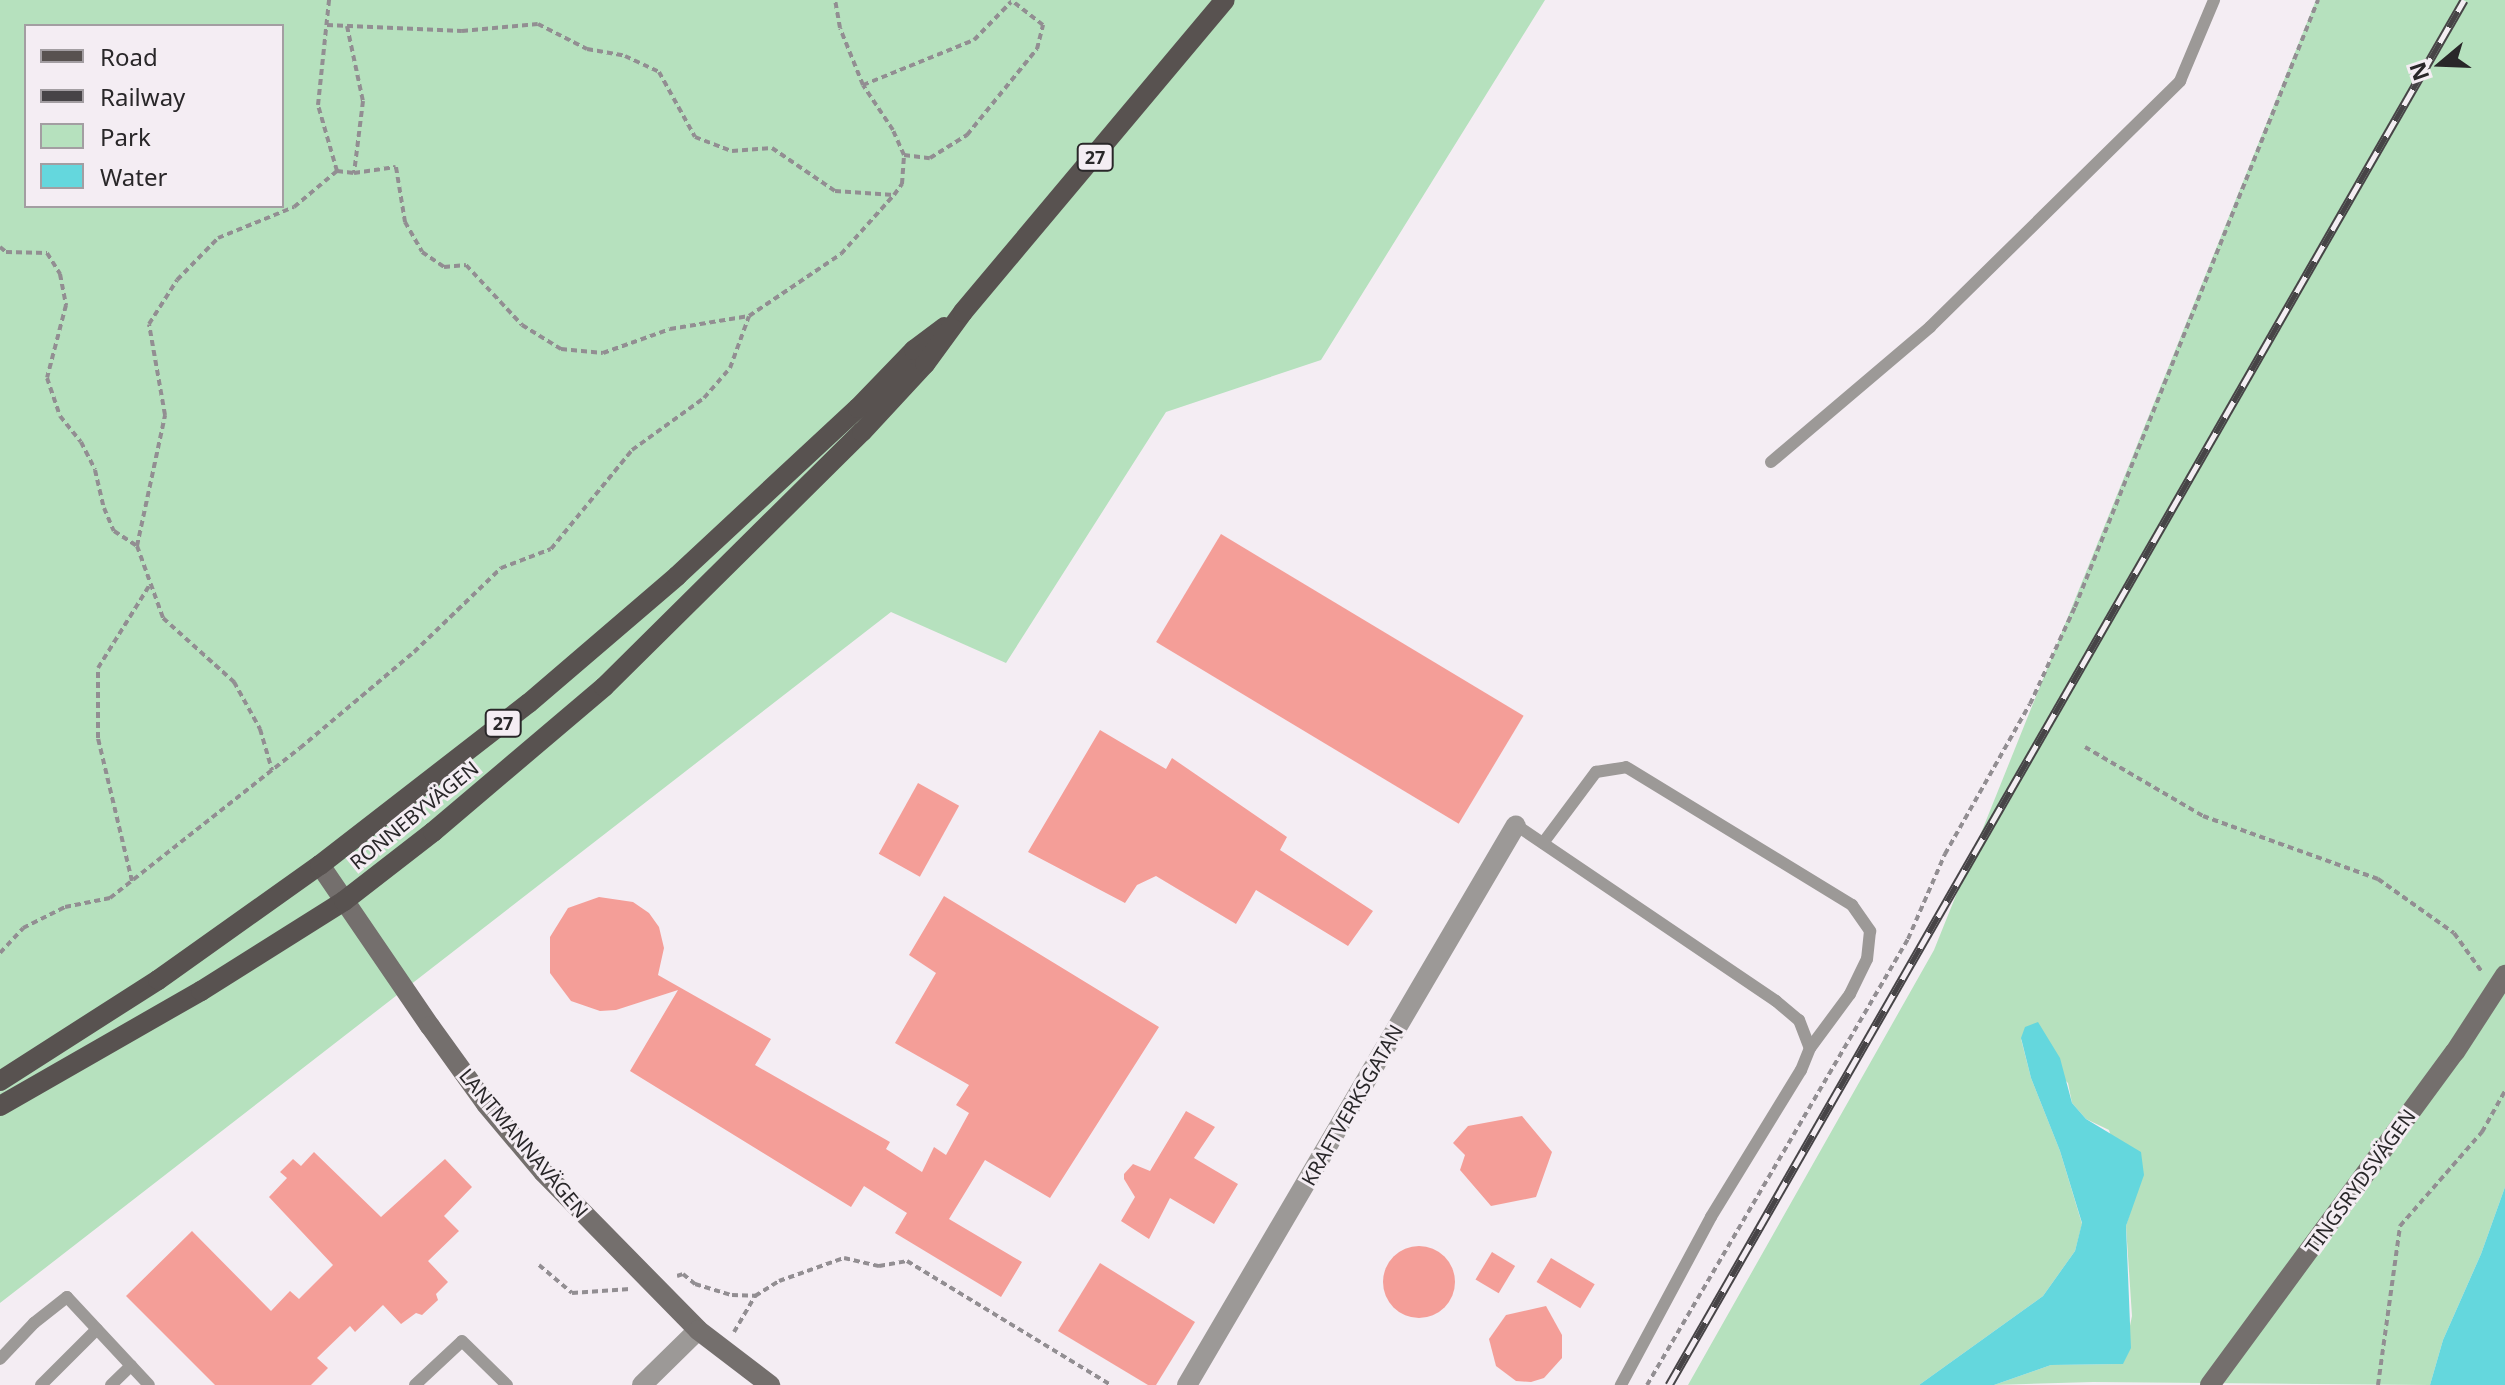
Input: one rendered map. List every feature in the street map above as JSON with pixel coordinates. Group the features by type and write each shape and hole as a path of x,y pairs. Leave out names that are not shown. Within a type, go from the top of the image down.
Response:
{"main road":[{"name":"RONNEBYVÄGEN","path":"0,1106 201,991 344,901 433,832 604,687 862,432 925,364 963,312 1225,0"},
{"name":"RONNEBYVÄGEN","path":"0,1081 158,980 320,865 529,703 665,586 858,408 914,350 963,312"}],"street":[{"name":"KRAFTVERKSGATAN","path":"1187,1385 1516,825"},
{"name":"LANTMANNAVÄGEN","path":"320,865 486,1104 543,1172 698,1330 770,1385"},
{"name":"TINGSRYDSVÄGEN","path":"2210,1385 2455,1052 2500,983"},
{"path":"642,1385 698,1330"}],"lane":[{"path":"1771,462 1930,327 2180,81 2214,0"},
{"path":"1543,843 1596,772 1626,767 1852,905 1870,931 1867,959 1850,994 1810,1048 1801,1070 1711,1217 1621,1385"},
{"path":"1516,825 1776,1001 1799,1020 1810,1048"},
{"path":"0,1359 34,1323 67,1297 149,1385"},
{"path":"41,1385 97,1329"},
{"path":"415,1385 462,1341 507,1385"},
{"path":"111,1385 131,1366"}],"path":[{"path":"329,0 318,105 337,171"},
{"path":"272,770 260,729 234,682 163,618 137,546 165,415 149,324 177,280 218,238 294,207 337,171 354,173 396,167 405,222 422,252 444,267 466,265 522,325 561,349 603,353 670,329 749,316 841,254 902,184 904,155 893,130 863,85 840,28 835,0"},
{"path":"863,85 974,40 1012,0 1043,25 1037,49 967,135 930,158 904,155"},
{"path":"2100,538 2318,0"},
{"path":"327,25 462,31 538,24 587,49 625,56 659,72 695,137 732,151 772,148 835,191 894,195"},
{"path":"347,26 363,101 354,173"},
{"path":"0,247 6,252 47,253 60,274 66,305 47,378 60,416 81,442 95,470 104,508 114,531 137,546"},
{"path":"0,953 23,928 65,907 110,898 272,770 414,652 501,568 551,549 632,450 704,398 730,368 749,316"},
{"path":"132,881 109,799 98,738 98,668 149,586"},
{"path":"2085,747 2203,816 2378,879 2454,933 2500,983"},
{"path":"2378,1385 2400,1226 2482,1132 2505,1091"},
{"path":"720,1346 741,1325 755,1296 779,1281 844,1258 879,1266 907,1261 1111,1385"},
{"path":"539,1265 572,1293 654,1286 683,1274 707,1287 732,1295 755,1296"}],"green space":[{"path":"0,0 1545,0 1321,360 1166,412 1006,663 891,612 0,1303"},
{"path":"2316,0 2505,0 2505,1187 2481,1254 2443,1340 2430,1385 2093,1382 1994,1385 2051,1365 2122,1364 2132,1316 2126,1226 2132,1206 2109,1130 2086,1119 2072,1103 2068,1083 2021,1039 2031,1078 2060,1151 2082,1224 2075,1251 2043,1296 1919,1385 1688,1385 1934,950"}],"water":[{"path":"2038,1022 2060,1058 2072,1103 2086,1119 2141,1152 2144,1175 2126,1226 2131,1348 2123,1364 2051,1365 1994,1385 1919,1385 2043,1296 2075,1251 2082,1223 2060,1151 2031,1078 2021,1038 2025,1027"},
{"path":"2505,1187 2505,1385 2430,1385 2443,1340 2481,1254"}],"building":[{"path":"1221,534 1524,716 1459,824 1156,642"},
{"path":"1100,730 1166,769 1172,758 1287,837 1280,850 1373,911 1348,946 1256,890 1236,924 1156,876 1137,885 1125,903 1028,852"},
{"path":"918,783 959,806 920,877 879,854"},
{"path":"944,896 1159,1027 1050,1198 985,1160 949,1219 1022,1262 1001,1297 895,1233 907,1213 864,1186 851,1207 630,1071 678,990 616,1010 600,1011 571,1001 550,973 550,937 568,908 599,897 633,902 649,913 659,927 664,948 658,975 771,1039 755,1065 890,1142 886,1149 922,1172 934,1147 946,1155 969,1113 956,1105 969,1085 895,1043 936,973 909,955"},
{"path":"1186,1111 1215,1127 1194,1158 1238,1184 1214,1224 1170,1198 1149,1239 1121,1221 1135,1197 1124,1174 1133,1164 1150,1171"},
{"path":"1522,1116 1552,1152 1536,1197 1491,1206 1460,1170 1465,1155 1453,1143 1468,1126"},
{"path":"314,1152 381,1217 445,1159 472,1187 444,1216 459,1231 428,1261 448,1282 436,1294 438,1300 422,1315 416,1313 401,1324 383,1305 355,1332 350,1326 317,1358 328,1368 311,1385 215,1385 126,1296 192,1231 271,1311 290,1291 299,1299 333,1265 269,1197 287,1178 280,1172 293,1159 301,1166"},
{"path":"1419,1246 1445,1256 1455,1282 1445,1308 1419,1318 1393,1308 1383,1282 1393,1256"},
{"path":"1492,1252 1515,1266 1499,1293 1476,1279"},
{"path":"1551,1258 1595,1284 1580,1308 1537,1282"},
{"path":"1100,1263 1195,1322 1156,1385 1148,1385 1058,1331"},
{"path":"1546,1306 1562,1335 1562,1358 1544,1378 1531,1382 1516,1381 1496,1366 1489,1339 1506,1315"}],"railway":[{"path":"1669,1385 2464,0"}]}
